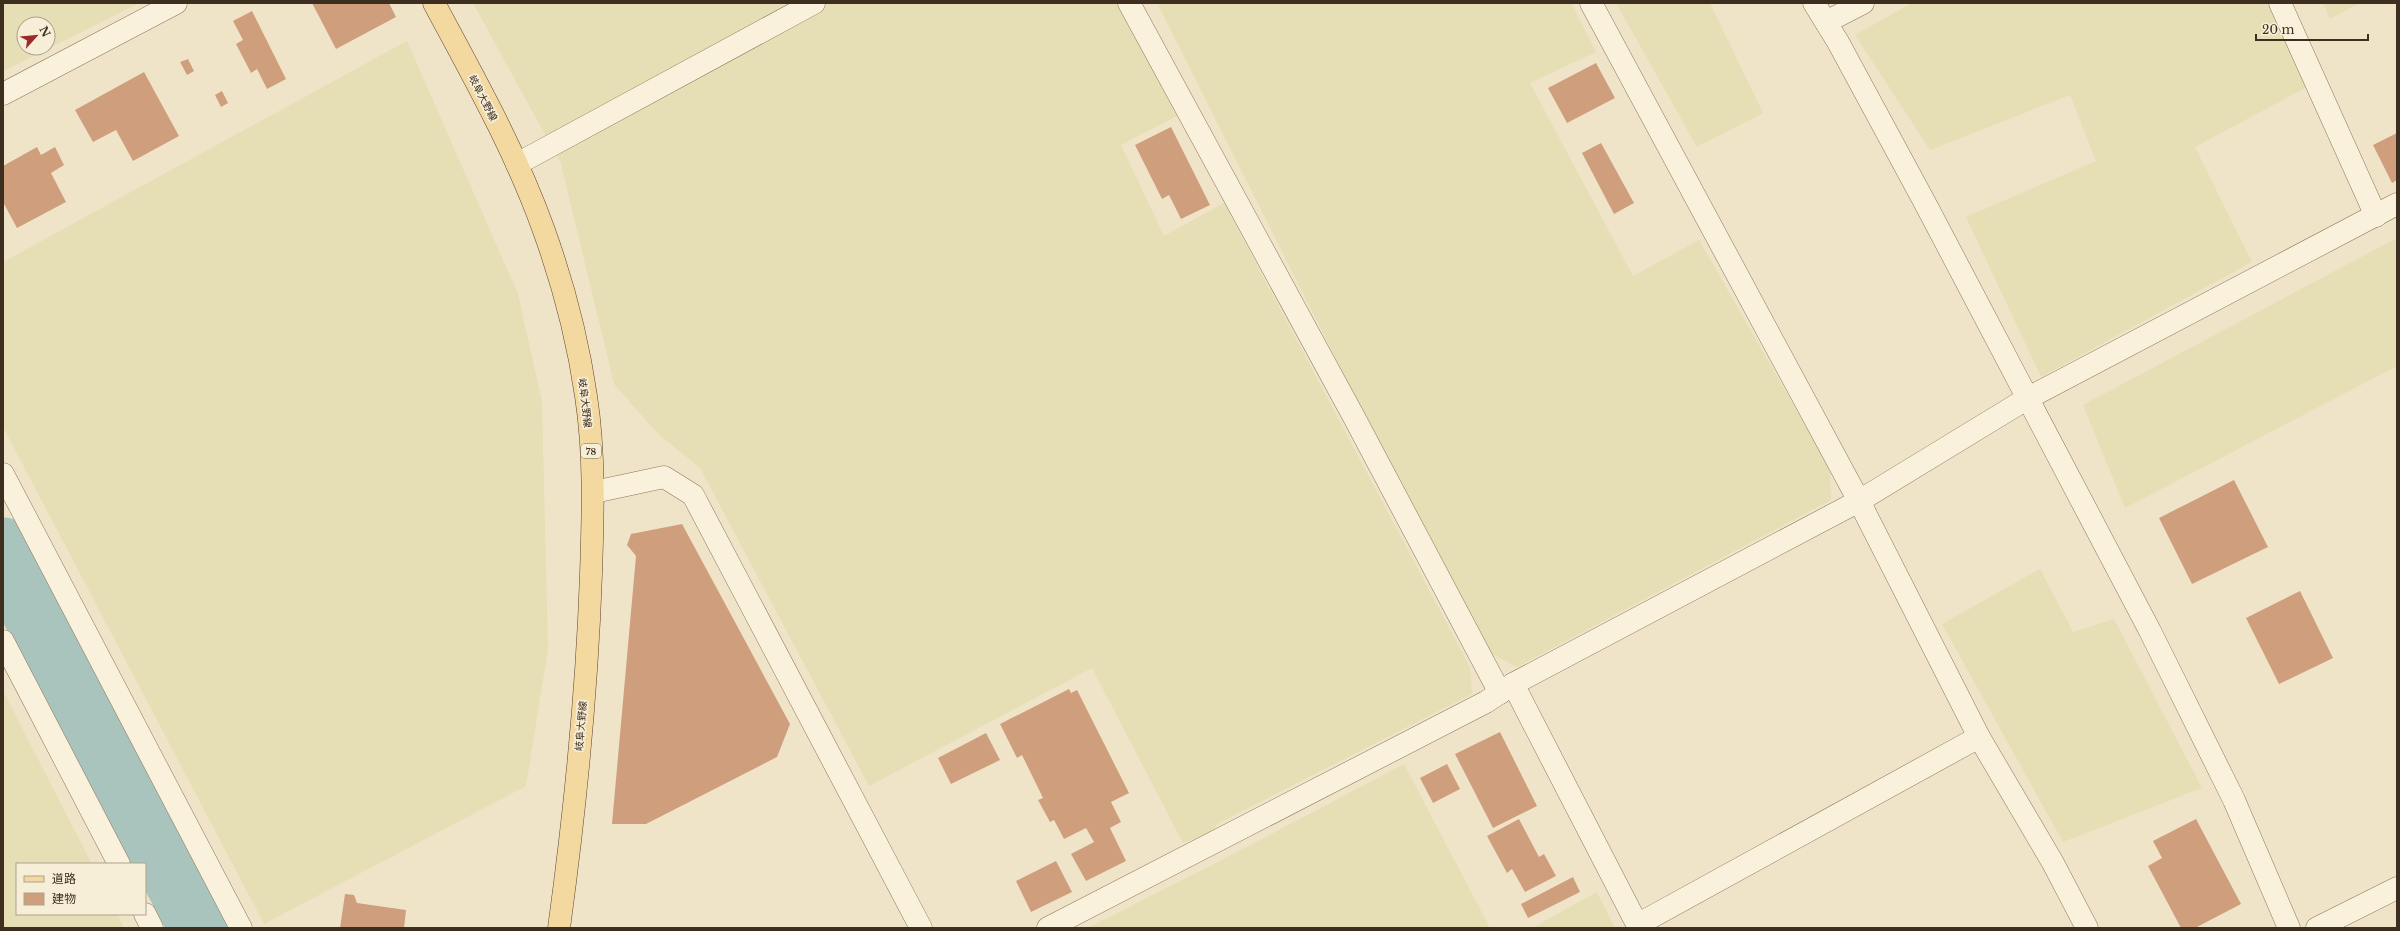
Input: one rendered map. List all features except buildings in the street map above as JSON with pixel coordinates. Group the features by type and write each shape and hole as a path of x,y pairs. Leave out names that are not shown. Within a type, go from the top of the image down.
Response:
{"main road":[{"name":"岐阜大野線","path":"434,3 517,164 544,228 566,305 586,396 594,492 588,637 573,828 559,928"}],"street":[{"path":"3,94 176,3"},
{"path":"517,164 814,3"},
{"path":"1129,3 1355,419 1638,927 1979,737"},
{"path":"1591,3 1859,501 1979,737 2053,863 2087,928"},
{"path":"1814,3 1826,22 2028,398 2150,631 2234,800 2289,928"},
{"path":"1826,22 1863,3"},
{"path":"2280,3 2376,216"},
{"path":"1048,928 1506,689 1859,501 2028,398 2397,204"},
{"path":"3,474 241,928"},
{"path":"594,492 664,477 693,495 922,928"},
{"path":"3,641 118,863"},
{"path":"2317,928 2397,888"},
{"path":"146,915 152,928"}],"shaded area":[{"path":"3,3 139,3 56,44 56,16 16,16 16,56 33,56 3,71"},
{"path":"473,3 1117,3 1177,116 1121,145 1164,236 1224,203 1470,667 1472,694 1217,824 1212,833 1183,843 1092,668 869,786 700,468 658,434 614,384 561,164"},
{"path":"1157,3 1571,3 1596,52 1530,83 1633,276 1699,240 1830,469 1831,500 1517,667 1492,654 1424,534"},
{"path":"1616,3 1710,3 1763,113 1697,147"},
{"path":"1912,3 2268,3 2307,87 2195,147 2252,262 2041,377 1966,217 2096,161 2070,95 1930,150 1855,35"},
{"path":"2323,3 2360,3 2330,19"},
{"path":"407,41 518,294 542,401 548,649 526,786 264,924 3,427 3,262"},
{"path":"2397,238 2397,366 2125,508 2083,405"},
{"path":"2040,569 2073,632 2114,619 2202,788 2063,842 1942,624"},
{"path":"3,691 91,863 16,863 16,915 118,915 124,928 3,928"},
{"path":"1404,764 1490,928 1088,928 1241,850"},
{"path":"1597,892 1615,928 1532,928"}],"waterway":[{"path":"3,551 203,928"}]}
